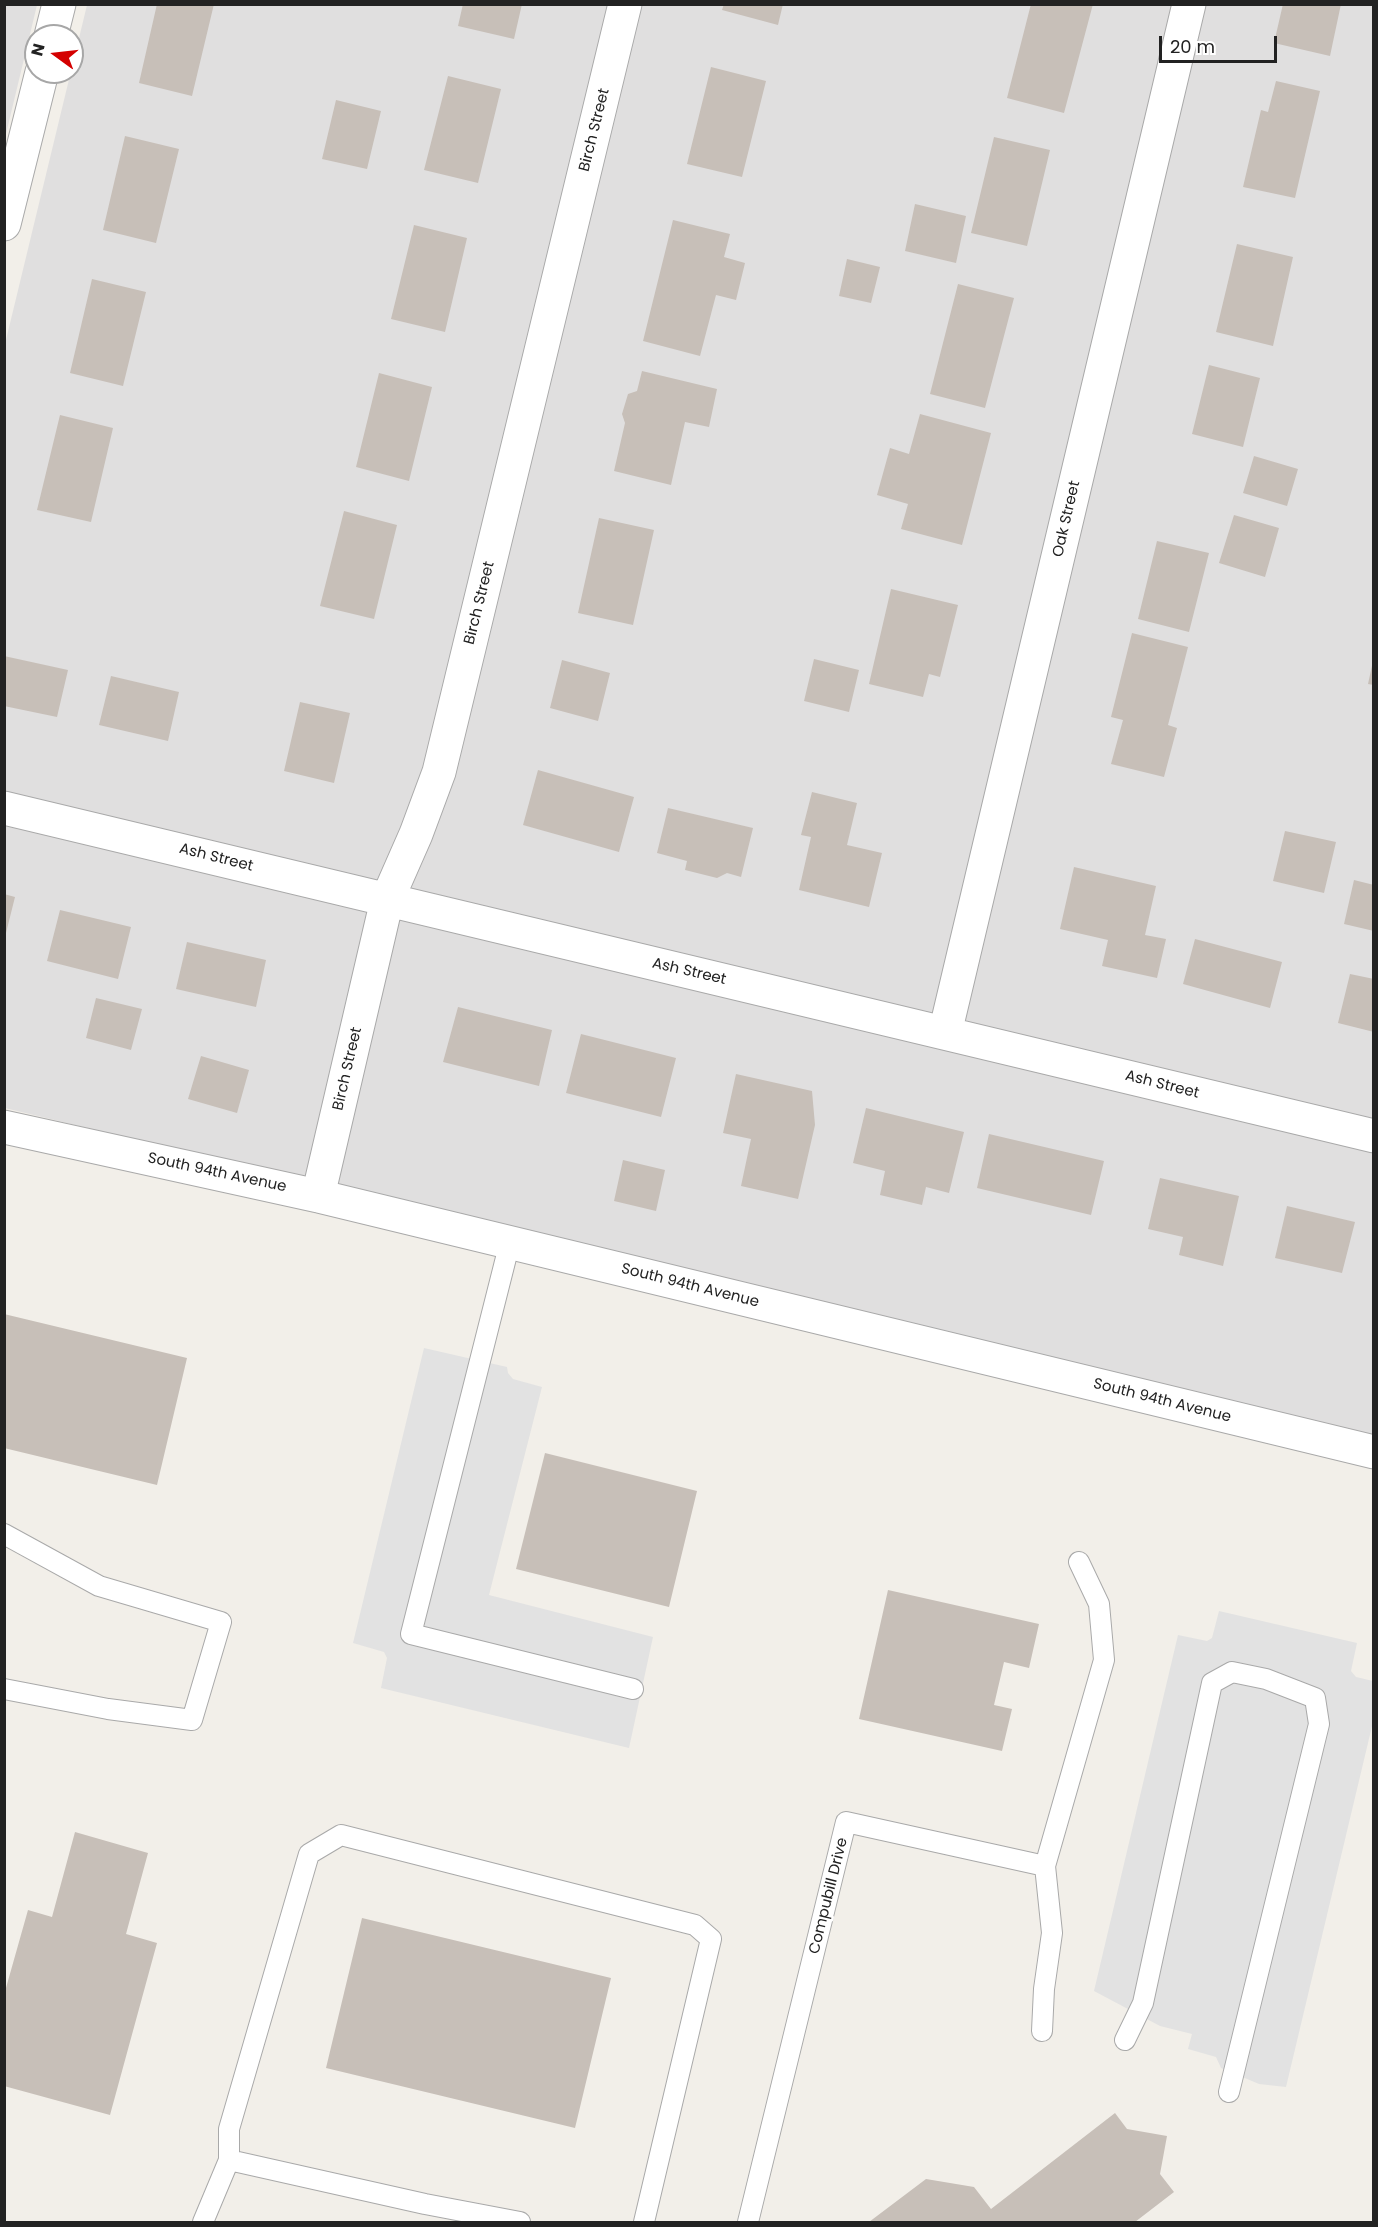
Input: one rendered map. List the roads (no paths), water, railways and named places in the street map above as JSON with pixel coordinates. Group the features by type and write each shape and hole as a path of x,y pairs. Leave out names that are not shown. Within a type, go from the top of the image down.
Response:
{"street":[{"path":"54,24 59,4"},
{"name":"Birch Street","path":"318,1196 387,900 416,834 439,772 625,4"},
{"name":"Oak Street","path":"945,1033 1190,4"},
{"path":"4,224 39,84"},
{"name":"Ash Street","path":"4,808 1374,1136"},
{"name":"South 94th Avenue","path":"4,1127 318,1196 1374,1452"}],"lane":[{"path":"510,1242 411,1634 633,1689"},
{"path":"4,1534 99,1586 221,1622 192,1720 108,1709 4,1689"},
{"path":"1042,2031 1044,1989 1052,1934 1045,1866 1104,1660 1099,1604 1079,1562"},
{"path":"1125,2040 1143,2003 1212,1683 1232,1672 1266,1679 1315,1698 1319,1724 1229,2092"},
{"name":"Compubill Drive","path":"748,2223 846,1822 1045,1866"},
{"path":"203,2223 229,2160 229,2129 309,1854 341,1835 695,1925 711,1939 644,2223"},
{"path":"229,2160 520,2223"}]}
